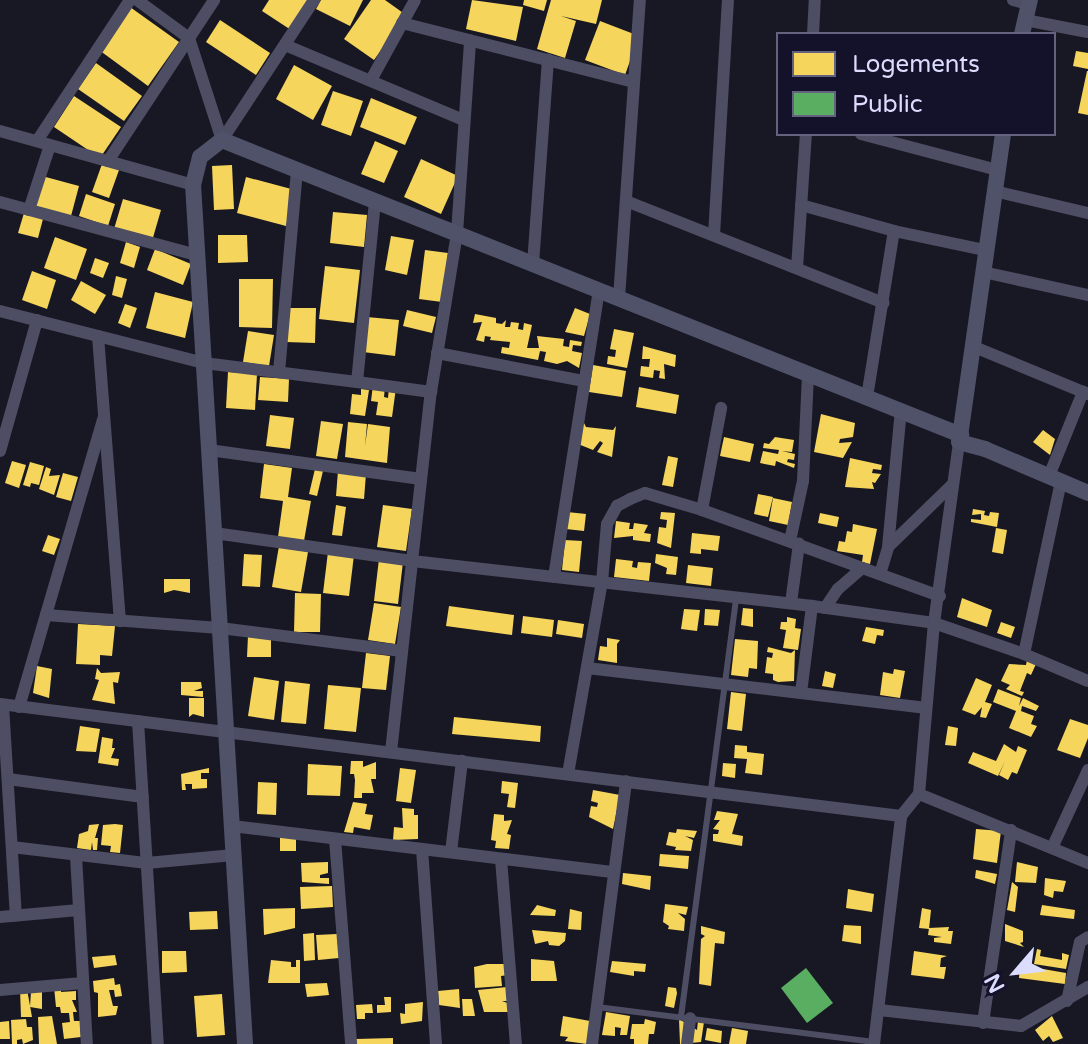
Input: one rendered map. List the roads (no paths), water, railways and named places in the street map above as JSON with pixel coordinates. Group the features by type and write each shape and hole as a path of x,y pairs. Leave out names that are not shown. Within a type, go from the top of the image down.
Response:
{"street":[{"path":"29,210 44,143 130,0"},
{"path":"137,0 189,38 222,140"},
{"path":"108,161 214,0"},
{"path":"245,1044 193,185 200,157 222,140 314,0"},
{"path":"371,80 415,0"},
{"path":"619,298 640,0"},
{"path":"714,235 728,0"},
{"path":"814,32 815,0"},
{"path":"1024,12 1088,32"},
{"path":"402,23 634,82"},
{"path":"391,752 431,392 457,233 470,40"},
{"path":"285,45 463,120"},
{"path":"533,264 548,60"},
{"path":"0,131 193,185"},
{"path":"797,268 806,136"},
{"path":"869,136 997,170"},
{"path":"874,1043 901,816 919,794 934,623 1003,136"},
{"path":"222,140 901,410 960,439 1088,493"},
{"path":"279,372 297,170"},
{"path":"994,191 1088,213"},
{"path":"357,382 375,201"},
{"path":"626,201 883,303"},
{"path":"0,202 197,255"},
{"path":"801,205 894,231 985,250"},
{"path":"867,397 894,231"},
{"path":"983,272 1088,295"},
{"path":"554,577 599,290"},
{"path":"0,311 204,363 431,392"},
{"path":"0,451 37,320"},
{"path":"98,336 120,621"},
{"path":"972,346 1086,393 1055,479 1024,654"},
{"path":"437,353 584,381"},
{"path":"791,603 794,543 803,481 808,374"},
{"path":"702,510 721,408"},
{"path":"880,574 888,547 901,410"},
{"path":"19,707 103,419"},
{"path":"209,450 421,479"},
{"path":"888,547 952,485"},
{"path":"568,774 602,582 607,524 617,506 645,493 702,510 940,596"},
{"path":"214,533 412,561 791,603 934,623 1024,654 1088,681"},
{"path":"801,693 818,607 862,568"},
{"path":"46,615 220,628 402,651"},
{"path":"587,668 925,708"},
{"path":"16,916 2,704 901,816"},
{"path":"138,721 158,1044"},
{"path":"451,852 462,761"},
{"path":"1052,848 1088,770"},
{"path":"8,779 143,797"},
{"path":"592,1044 626,781"},
{"path":"919,794 1088,863"},
{"path":"232,826 614,872"},
{"path":"983,1023 1011,830"},
{"path":"335,839 351,1044"},
{"path":"12,847 147,863 234,855"},
{"path":"422,849 436,1044"},
{"path":"76,856 87,1044"},
{"path":"501,859 516,1044"},
{"path":"0,917 79,910"},
{"path":"1067,1001 1080,942 1088,937"},
{"path":"0,990 83,983"},
{"path":"879,1010 1021,1026 1088,987"},
{"path":"686,1018 687,1044"}],"lane":[{"path":"686,1018 736,597"},
{"path":"597,1007 874,1043"}]}
